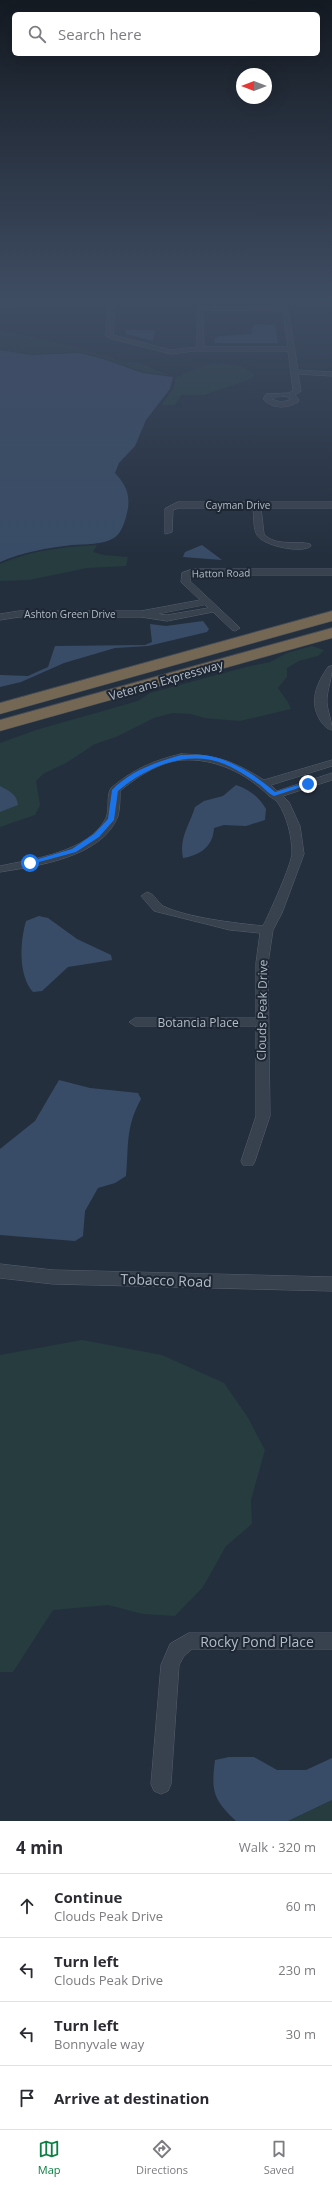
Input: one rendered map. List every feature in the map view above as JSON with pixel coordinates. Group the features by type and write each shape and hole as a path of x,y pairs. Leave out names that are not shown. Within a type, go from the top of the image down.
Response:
{"highway":[{"name":"Veterans Expressway","path":"0,726 314,637 331,622"},
{"name":"Veterans Expressway","path":"0,709 331,622"},
{"path":"0,714 331,622"}],"street":[{"path":"290,395 297,391 297,387"},
{"name":"Cayman Drive","path":"168,532 169,509 172,506 178,505 332,505"},
{"path":"256,505 260,534 263,538 271,542 306,546"},
{"name":"Hatton Road","path":"235,628 186,582 185,575 193,572 332,572"},
{"name":"Ashton Green Drive","path":"0,617 19,614 141,614 163,618 207,602"},
{"name":"Ashton Green Drive","path":"179,612 215,609"},
{"path":"332,670 323,684 320,699 321,710 332,726"},
{"name":"Clouds Peak Drive","path":"0,869 30,863 74,851 96,835 111,820 115,790 132,776 159,763 181,757 208,758 232,765 263,784 283,802 294,826 298,854 276,913 267,930 262,963 263,1116 248,1161"},
{"path":"263,784 332,763"},
{"path":"293,776 292,780 297,783 308,784"},
{"path":"274,795 332,776"},
{"path":"147,896 158,908 192,918 230,926 267,930"},
{"name":"Botancia Place","path":"135,1022 262,1022"},
{"name":"Tobacco Road","path":"0,1271 53,1277 332,1284"},
{"name":"Rocky Pond Place","path":"161,1784 170,1665 177,1650 189,1641 332,1641"}],"green space":[{"path":"174,387 228,387 204,395 181,395 175,405 161,405"},
{"path":"97,545 93,552 104,555 128,557 126,566 87,568 29,580 0,581 0,564 12,559 48,550"},
{"path":"312,646 324,650 318,656 299,661 287,668 287,677 278,688 291,709 240,721 204,718 191,714 173,713 154,718 116,737 95,744 66,763 43,774 36,781 40,805 35,815 0,827 0,743 36,730 138,701 150,693 270,662 287,653"},
{"path":"82,1340 162,1355 224,1383 247,1416 265,1450 251,1500 252,1524 226,1546 203,1587 175,1616 143,1614 108,1605 53,1610 13,1672 0,1672 0,1355"},
{"path":"332,1800 332,1821 288,1821"}],"water":[{"path":"0,387 171,387 146,420 135,446 119,463 115,473 122,481 128,498 127,512 120,532 114,538 99,543 72,545 35,551 0,562"},
{"path":"202,545 222,560 183,557 185,552"},
{"path":"203,621 209,629 207,632 148,646 115,648 64,663 21,682 0,687 0,675 28,676 48,667 55,646 145,645 152,642 150,624 166,626"},
{"path":"236,785 250,791 260,800 266,809 265,820 246,826 224,825 214,828 211,840 204,849 195,855 183,858 183,838 195,807 204,801 223,796"},
{"path":"0,786 14,795 18,805 0,812"},
{"path":"39,916 48,918 77,939 111,955 112,960 68,967 42,991 33,992 28,985 23,968 22,939 26,921"},
{"path":"59,1080 90,1088 138,1093 141,1099 132,1119 130,1128 126,1176 115,1183 98,1188 85,1211 83,1236 75,1241 0,1235 0,1149 35,1121"},
{"path":"229,1757 254,1757 277,1770 306,1770 332,1758 332,1800 288,1821 236,1821 222,1807 218,1800 215,1794 213,1780 215,1760"}],"route":[{"path":"30,863 74,851 96,835 111,820 115,790 132,776 159,763 181,757 208,758 232,765 263,784 274,795 308,784"}]}
